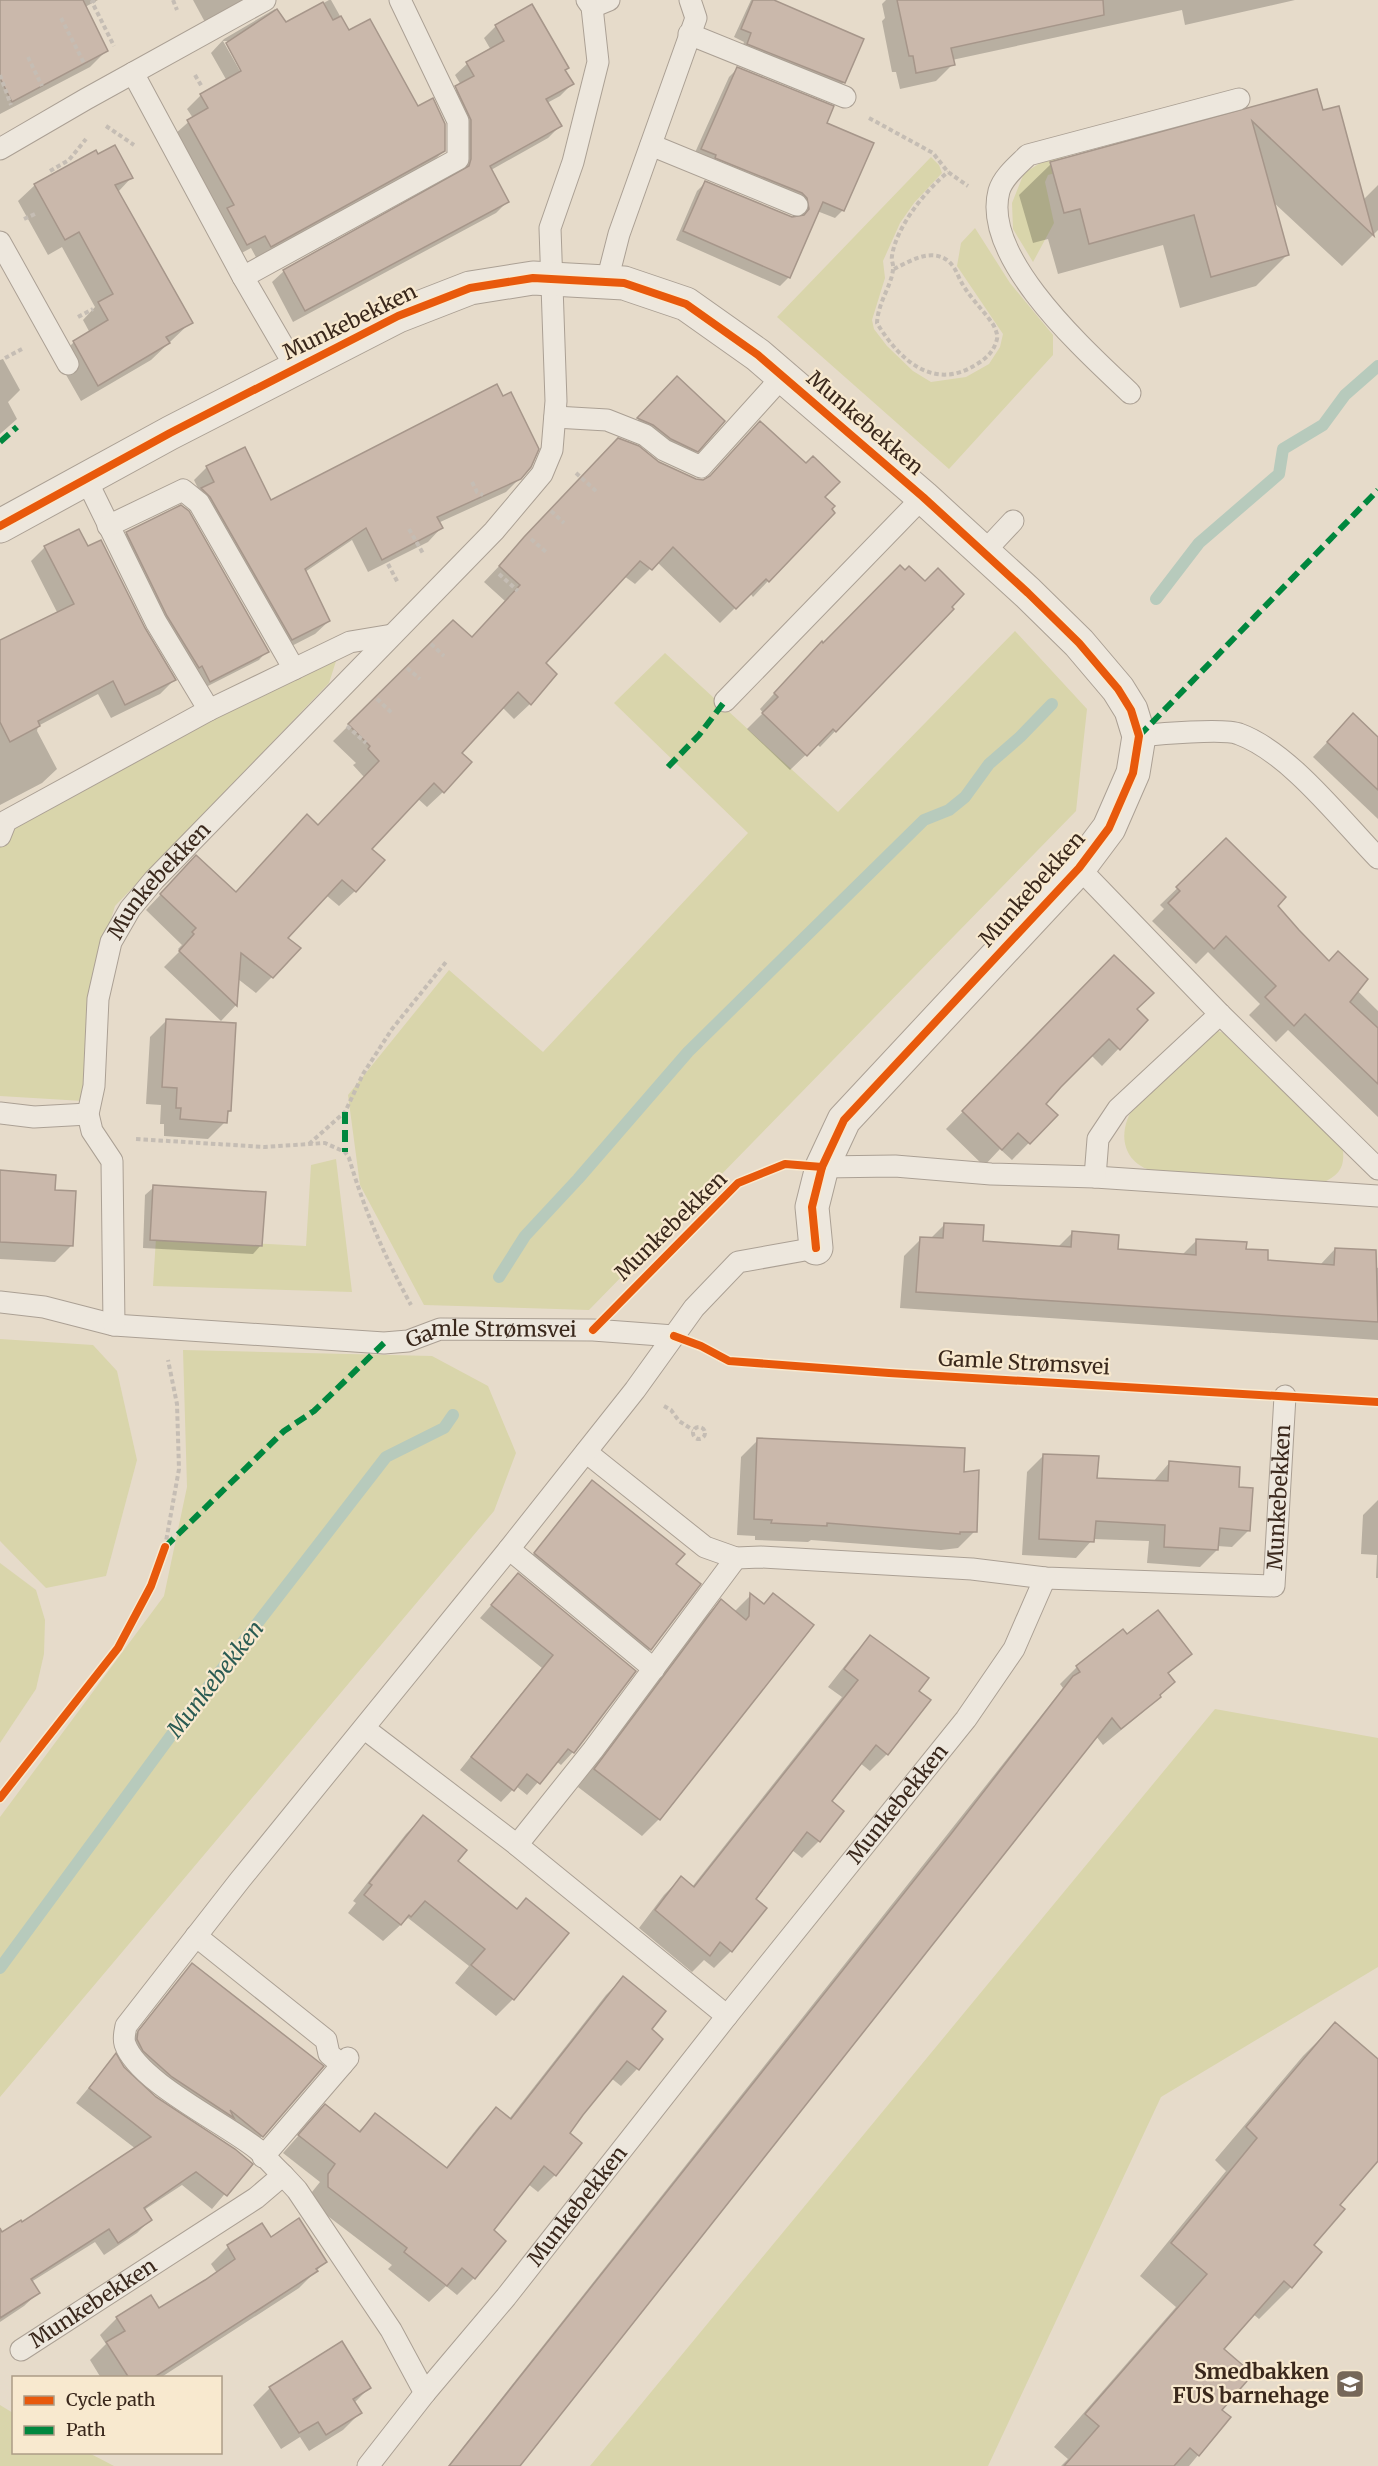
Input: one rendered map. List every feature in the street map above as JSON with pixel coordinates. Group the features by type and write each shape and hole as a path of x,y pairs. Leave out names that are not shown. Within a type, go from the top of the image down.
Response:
{"street":[{"name":"Munkebekken","path":"0,526 398,315 470,288 532,278 624,283 686,304 758,355 923,497 1079,643 1118,689 1131,710 1138,736 1132,773 1109,828 1079,868 844,1120 822,1167 812,1207 816,1248"}],"lane":[{"path":"0,149 265,0"},
{"path":"243,277 458,159 458,122 400,0"},
{"path":"607,281 619,234 696,18 690,0"},
{"name":"Munkebekken","path":"88,1114 94,1086 98,999 103,970 111,942 130,909 154,880 494,531 542,474 552,450 556,401 550,228 573,162 598,62 596,2"},
{"path":"689,34 845,97"},
{"path":"133,73 243,277 296,368"},
{"path":"1130,393 1070,337 1020,272 1002,236 997,209 999,189 1012,170 1028,155 1239,99"},
{"path":"651,145 797,204"},
{"path":"0,242 68,363"},
{"path":"555,417 607,420 645,435 664,450 701,467 783,376"},
{"path":"86,479 156,622 208,710"},
{"path":"108,526 183,490 199,503 294,669"},
{"name":"Munkebekken","path":"725,701 923,497"},
{"path":"984,552 1013,521"},
{"path":"0,836 6,821 208,710 350,642 392,635"},
{"path":"1138,736 1164,733 1237,733 1267,749 1297,774 1378,858"},
{"name":"Munkebekken","path":"1079,868 1220,1014 1378,1169"},
{"path":"1095,1177 1098,1139 1118,1109 1220,1014"},
{"path":"0,1113 34,1116 88,1114 96,1136 112,1161 114,1325"},
{"path":"822,1167 895,1166 991,1174 1095,1177 1378,1196"},
{"name":"Munkebekken","path":"425,2392 391,2331 297,2190 257,2150 159,2082 129,2054 123,2041 126,2026 196,1935 509,1550 694,1308 738,1262 816,1248"},
{"name":"Gamle Strømsvei","path":"0,1302 44,1307 114,1325 161,1330 384,1343 408,1341 440,1329 593,1330 674,1336"},
{"name":"Munkebekken","path":"586,1452 705,1547 736,1558 761,1557 960,1569 1045,1578 1274,1586 1285,1396"},
{"path":"509,1550 654,1669"},
{"path":"517,1845 654,1669 736,1558"},
{"name":"Munkebekken","path":"368,2466 425,2392 506,2297 727,2016 966,1719 1014,1649 1045,1578"},
{"path":"365,1729 517,1845 727,2016"},
{"path":"196,1935 326,2040 329,2054 345,2061 263,2157"},
{"name":"Munkebekken","path":"21,2350 256,2198 283,2175"}],"path":[{"path":"95,0 92,2 116,48"},
{"path":"173,0 178,12"},
{"path":"61,18 85,65"},
{"path":"28,57 43,87"},
{"path":"0,75 11,106"},
{"path":"845,97 860,113 933,153 948,172 997,209"},
{"path":"98,128 105,125 140,150"},
{"path":"50,171 69,160 91,132"},
{"path":"894,269 916,258 932,255 943,257 952,264 963,285 994,326 997,335 993,351 974,366 953,374 927,373 916,367 884,335 877,323 881,301 894,269 891,260 900,230 930,189 948,172"},
{"path":"309,1144 345,1112 363,1074 392,1029 446,962"},
{"path":"96,1136 265,1147 325,1143 345,1152 349,1158 367,1216 424,1334"},
{"path":"161,1330 177,1404 179,1469 165,1547 161,1557"}],"shaded area":[{"path":"1064,156 1061,163 1062,171 1048,175 1045,182 1054,223 1033,262 1013,229 1012,203 1024,173 1042,162"},
{"path":"931,157 939,165 942,173 914,203 900,223 883,261 885,278 872,320 874,329 887,346 913,371 931,382 966,377 989,364 1000,347 1003,334 957,266 961,243 975,228 1010,283 1053,335 1053,355 949,469 777,317"},
{"path":"1015,631 1087,709 1076,811 589,1310 424,1305 360,1185 348,1095 449,970 543,1052 748,833 614,703 665,653 838,812"},
{"path":"322,658 337,658 329,683 115,906 95,972 83,1101 0,1096 0,834"},
{"path":"1218,1031 1230,1035 1342,1145 1343,1158 1338,1173 1322,1183 1153,1171 1142,1167 1134,1160 1128,1152 1124,1134 1130,1114 1136,1104 1209,1035"},
{"path":"336,1159 352,1292 153,1286 156,1238 306,1246 311,1165"},
{"path":"0,1339 93,1345 117,1371 137,1460 106,1576 46,1588 0,1541"},
{"path":"183,1350 432,1356 488,1386 516,1453 494,1511 0,2097 0,1817 164,1596 187,1487"},
{"path":"0,1563 36,1590 45,1620 44,1654 36,1689 0,1743"},
{"path":"1215,1709 1378,1738 1378,1967 1161,2097 988,2466 590,2466"},
{"path":"0,2405 12,2412 12,2454 91,2454 114,2466 0,2466"}],"building":[{"path":"0,0 83,0 108,51 12,102 0,78"},
{"path":"753,0 774,0 864,39 845,83 747,44 751,33 741,29"},
{"path":"897,0 1103,0 1104,15 951,48 955,65 916,73 913,56 909,56"},
{"path":"323,2 333,20 341,16 349,30 370,19 418,106 433,98 445,124 445,151 271,247 265,236 247,245 227,208 234,205 187,120 208,108 200,94 241,71 226,43 277,9 286,22"},
{"path":"532,4 569,68 565,70 574,84 546,99 562,126 490,166 509,202 305,311 283,270 469,166 471,120 455,86 474,76 466,62 504,41 495,25"},
{"path":"737,67 834,106 827,123 874,143 844,211 823,202 790,278 683,231 705,181 792,217 804,215 809,209 807,198 802,193 715,158 716,155 701,149"},
{"path":"1317,89 1323,110 1339,106 1374,236 1252,121 1289,255 1211,277 1194,215 1089,244 1080,209 1064,213 1050,162"},
{"path":"115,145 133,178 115,185 193,323 166,337 170,343 98,386 73,341 108,320 98,302 113,294 79,232 65,240 34,184 96,150 98,154"},
{"path":"677,376 725,421 698,452 637,418"},
{"path":"497,384 503,396 511,392 539,449 531,467 521,479 437,517 443,528 382,560 366,528 305,569 330,621 292,640 210,497 201,488 214,482 206,466 245,447 271,500"},
{"path":"760,421 806,463 813,456 840,482 825,497 835,506 832,509 835,513 769,582 766,579 736,609 673,547 652,570 640,561 546,663 557,674 531,705 518,692 462,753 472,762 444,793 434,783 372,849 385,860 356,892 342,880 288,938 301,948 273,978 241,953 237,1006 179,951 194,934 192,932 196,928 160,894 196,855 236,892 307,814 318,825 379,761 368,749 370,746 348,724 453,620 472,637 520,585 499,566 618,438 639,446 659,462 703,480 710,476"},
{"path":"181,505 189,511 269,652 210,682 202,666 199,668 167,616 126,532"},
{"path":"79,529 88,546 101,540 145,628 176,680 125,705 113,681 38,721 40,726 10,742 0,722 0,640 74,604 44,546"},
{"path":"900,565 905,570 909,566 925,581 938,568 964,594 952,607 954,609 836,732 833,729 807,756 762,713 778,697 774,693 822,641 823,643"},
{"path":"1353,713 1378,737 1378,790 1327,742"},
{"path":"1226,838 1286,897 1278,906 1329,961 1338,951 1368,979 1350,1002 1378,1028 1378,1084 1305,1014 1294,1026 1265,997 1276,986 1226,936 1214,949 1168,903 1180,891 1176,887"},
{"path":"1114,955 1154,993 1137,1009 1148,1020 1120,1050 1109,1039 1061,1087 1046,1104 1058,1115 1030,1144 1018,1133 1002,1150 962,1111"},
{"path":"166,1019 236,1023 231,1111 228,1111 227,1123 180,1119 181,1108 176,1108 177,1088 162,1087"},
{"path":"0,1170 56,1175 55,1190 76,1191 73,1246 0,1242"},
{"path":"153,1185 266,1192 262,1246 150,1240"},
{"path":"944,1223 984,1225 983,1241 1071,1247 1072,1231 1119,1235 1118,1249 1196,1255 1196,1239 1247,1242 1246,1249 1268,1250 1268,1260 1334,1265 1335,1248 1376,1250 1378,1322 916,1292 920,1237 943,1238"},
{"path":"757,1438 965,1448 964,1472 979,1470 977,1532 960,1532 960,1534 827,1523 827,1526 771,1523 772,1520 754,1519"},
{"path":"1043,1454 1099,1456 1097,1478 1168,1481 1169,1461 1240,1467 1239,1487 1253,1488 1250,1531 1220,1528 1218,1550 1164,1547 1165,1525 1096,1521 1094,1542 1039,1539"},
{"path":"592,1480 685,1554 676,1564 701,1584 651,1650 534,1553"},
{"path":"518,1573 636,1671 574,1753 568,1749 540,1784 527,1774 514,1791 471,1757 553,1655 491,1605"},
{"path":"750,1593 764,1604 773,1593 814,1625 660,1820 594,1769 721,1599 746,1620 749,1616"},
{"path":"1158,1610 1192,1654 1168,1673 1175,1682 1160,1695 1161,1697 1121,1729 1112,1718 520,2466 449,2466 951,1834 1073,1676 1080,1672 1076,1666 1123,1629 1127,1634"},
{"path":"870,1635 929,1678 919,1691 931,1700 888,1755 876,1745 832,1801 844,1811 820,1842 807,1832 756,1899 767,1908 732,1952 720,1942 710,1956 655,1910 681,1876 694,1887 858,1680 844,1669"},
{"path":"423,1815 467,1850 458,1861 517,1909 526,1898 569,1933 514,2000 471,1965 485,1949 425,1901 401,1925 364,1895 372,1885 369,1883"},
{"path":"192,1963 324,2066 263,2137 230,2110 234,2118 172,2077 143,2051 137,2039 138,2031"},
{"path":"623,1976 666,2011 652,2029 663,2039 639,2070 627,2061 583,2115 570,2133 582,2143 556,2176 544,2166 494,2230 506,2241 475,2279 462,2268 447,2286 404,2252 407,2248 328,2187 328,2174 335,2164 298,2135 325,2104 360,2132 375,2113 447,2168 496,2107 511,2119"},
{"path":"1335,2022 1378,2059 1378,2161 1340,2205 1345,2209 1314,2245 1322,2252 1292,2288 1284,2281 1224,2349 1253,2374 1222,2410 1231,2417 1199,2456 1190,2448 1174,2466 1064,2466 1099,2426 1085,2414 1207,2274 1171,2243 1257,2138 1246,2127"},
{"path":"116,2053 124,2067 156,2097 235,2149 253,2164 227,2196 196,2172 144,2208 152,2220 118,2243 109,2229 31,2279 40,2293 0,2318 0,2228 2,2232 21,2220 22,2222 151,2137 89,2088"},
{"path":"299,2218 327,2262 316,2269 318,2271 156,2376 128,2376 106,2342 125,2331 116,2317 151,2295 159,2308 205,2280 235,2259 227,2245 262,2223 271,2237"},
{"path":"342,2341 371,2388 353,2399 362,2413 326,2435 318,2422 299,2433 269,2387"}],"waterway":[{"name":"Munkebekken","path":"1156,599 1199,543 1279,474 1283,449 1323,425 1345,395 1378,366"},
{"name":"Munkebekken","path":"499,1277 525,1236 578,1179 688,1052 924,820 949,810 965,797 989,764 1020,737 1052,704"},
{"name":"Munkebekken","path":"0,1968 181,1722 386,1457 444,1428 453,1415"}],"marked path":[{"path":"0,442 17,427"},
{"path":"1139,736 1378,490"},
{"path":"668,767 699,735 725,701"},
{"path":"345,1112 345,1152"},
{"path":"165,1547 284,1431 314,1411 384,1343"}],"cycle path":[{"path":"0,526 170,433 398,316 470,288 533,278 624,283 686,304 758,355 923,497 1079,643 1118,689 1131,710 1139,736 1133,773 1109,828 1079,868 844,1120 822,1167 812,1207 816,1248"},
{"path":"593,1330 738,1183 785,1164 822,1167"},
{"path":"674,1336 701,1346 729,1361 889,1373 1378,1402"},
{"path":"0,1798 118,1648 151,1586 165,1547"}],"place":[{"name":"Smedbakken FUS barnehage","path":"1350,2384"}]}
